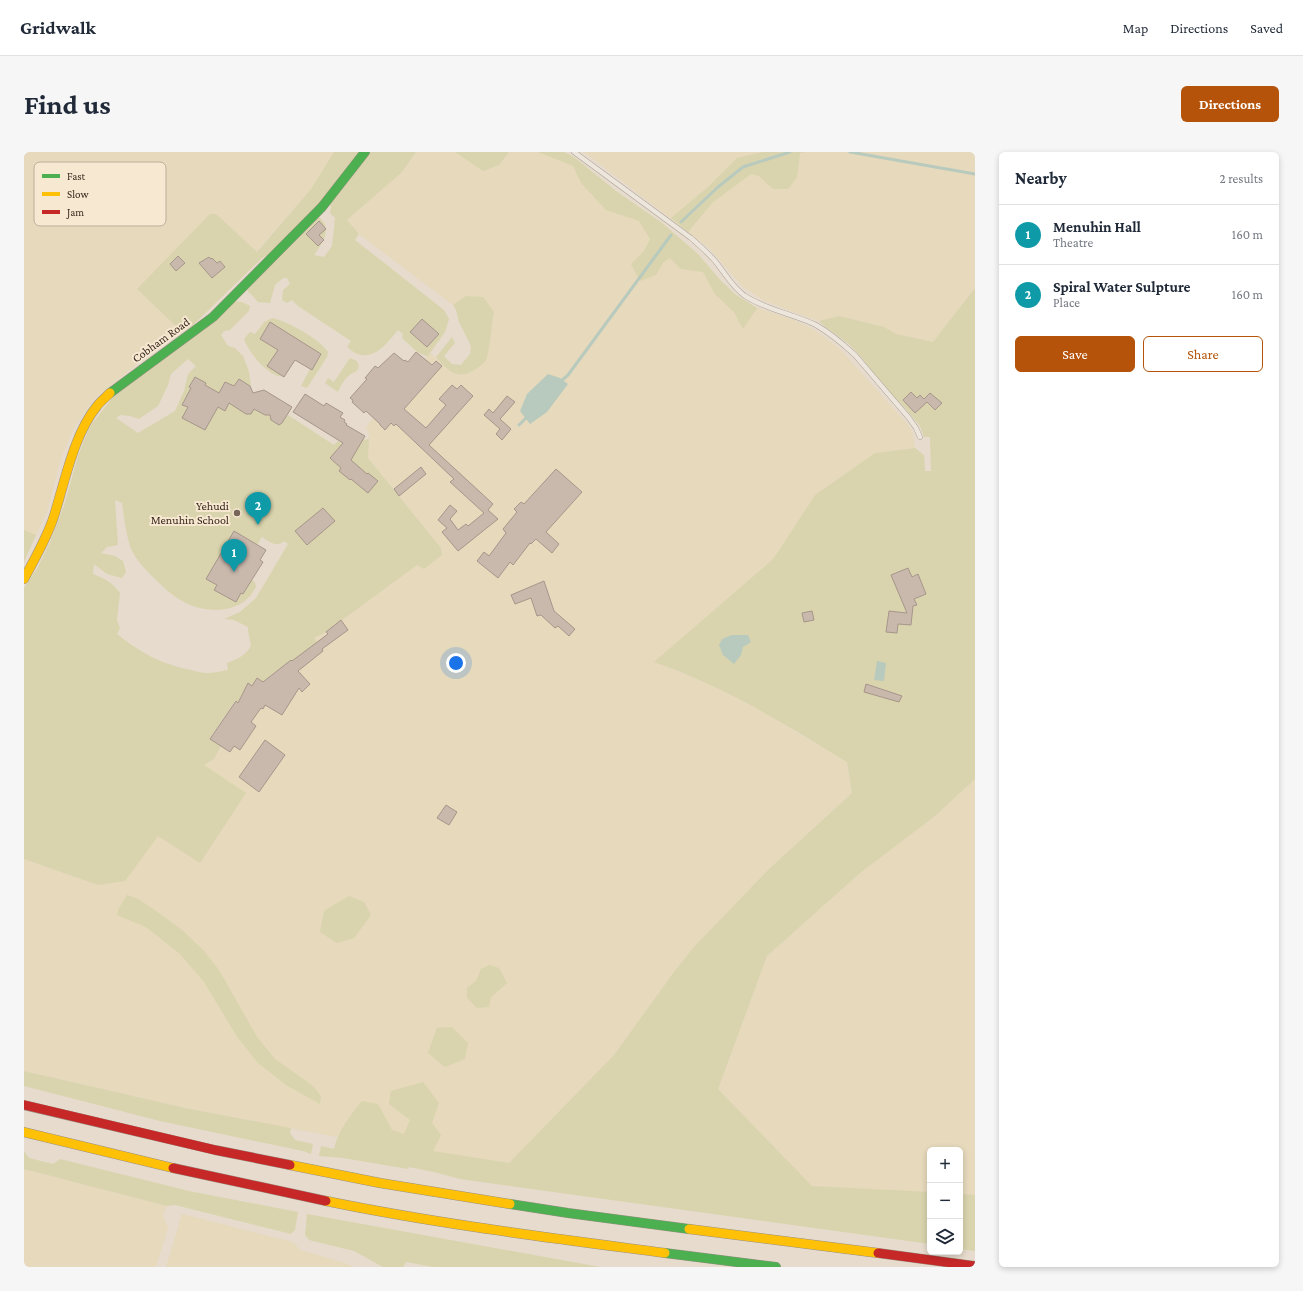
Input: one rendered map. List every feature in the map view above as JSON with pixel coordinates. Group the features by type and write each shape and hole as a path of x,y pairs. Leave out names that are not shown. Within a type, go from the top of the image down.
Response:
{"main road":[{"name":"Cobham Road","path":"24,579 46,539 76,446 86,423 97,406 111,392 213,317 322,207 365,152"},
{"path":"24,1105 215,1150 380,1183 568,1213 975,1266"},
{"path":"24,1132 206,1176 376,1211 559,1239 776,1267"}],"lane":[{"path":"574,152 691,238 706,251 733,284 745,296 763,305 814,324 845,346 855,355 909,418 920,437"}],"shaded area":[{"path":"24,152 334,152 311,189 256,252 216,214 137,289 181,331 95,398 75,426 61,458 47,512 36,535 24,530"},
{"path":"334,152 416,152 402,172 347,220 359,234 355,240 444,310 449,319 445,332 428,356 421,354 414,349 402,338 403,334 398,330 381,349 364,355 355,353 347,347 351,341 298,306 292,300 287,303 282,300 283,290 290,284 287,278 283,278 275,285 270,303 258,302 246,289 317,216 322,220 326,230 321,245 314,255 324,257 332,246 335,218 330,213 331,206 324,199 270,254 262,258 192,326 181,331 137,289 210,214 216,214 257,252 311,189"},
{"path":"416,152 455,152 483,171 499,165 509,152 564,152 574,157 616,191 662,223 698,254 721,281 736,295 757,308 794,320 813,329 839,348 910,427 913,434 915,448 875,453 815,495 772,560 655,662 707,683 760,710 847,762 852,793 768,870 693,948 614,1055 509,1163 337,1137 185,1108 24,1071 24,859 98,885 204,765 214,759 221,747 210,739 248,683 257,678 263,682 291,660 294,663 298,657 316,642 314,638 326,632 417,565 442,555 441,548 368,458 369,433 366,427 382,406 394,396 430,353 457,375 491,331 494,312 466,296 453,305 359,234 347,220 402,172"},
{"path":"455,152 509,152 499,165 483,171"},
{"path":"538,152 564,152 574,157 616,191 662,223 698,254 721,281 736,295 757,308 743,329 734,312 715,294 703,272 681,269 670,258 663,263 656,275 640,281 631,264 644,251 650,239 639,221 606,210 581,183 573,166"},
{"path":"584,152 975,152 975,288 933,342 896,334 884,327 839,316 819,321 793,312 763,300 743,287 709,248"},
{"path":"763,152 806,152 800,153 797,177 788,189 773,189 759,176 751,174 712,203 688,232 671,218 708,187 737,158"},
{"path":"975,288 975,779 935,816 860,873 767,956 718,1089 812,1186 927,1192 927,1244 460,1179 409,1167 408,1169 343,1158 319,1156 321,1146 334,1149 342,1129 362,1101 378,1104 392,1130 404,1134 410,1120 389,1104 391,1091 423,1082 439,1103 432,1123 441,1135 433,1151 509,1163 614,1055 693,948 768,870 852,793 847,762 777,720 729,694 705,682 654,662 772,560 815,495 875,453 915,448 924,455 925,471 931,471 930,437 924,437 920,426 904,407 884,388 862,358 849,344 819,321 839,316 884,327 896,334 933,342"},
{"path":"466,296 483,297 494,312 486,360 479,367 468,373 458,374 449,370 436,357 452,337 455,343 444,356 452,364 461,365 470,354 471,346 459,322 453,305"},
{"name":"Yehudi Menuhin School","path":"233,301 242,302 250,306 249,311 230,330 224,331 221,335 228,346 235,348 243,356 249,372 254,408 267,415 276,401 279,425 288,415 334,445 338,441 356,451 363,440 369,439 368,458 441,548 442,555 424,569 417,565 326,632 314,638 317,642 299,656 294,663 291,660 263,682 257,678 252,686 248,684 238,703 235,701 210,738 221,746 214,759 204,765 246,793 200,863 158,836 125,881 98,885 24,859 24,588 38,567 50,542 64,506 78,456 90,426 115,395","holes":["188,359 196,366 188,374 184,391 175,411 138,433 116,418 121,415 139,419 158,406 168,385 171,374","115,500 122,503 130,545 139,562 172,594 184,602 199,608 216,610 225,609 240,604 250,596 256,587 255,582 252,580 243,594 241,593 236,602 215,590 217,585 257,545 262,537 273,544 278,544 284,541 288,544 256,598 240,612 224,619 234,620 248,627 251,646 241,657 227,663 228,670 205,673 171,665 134,647 117,634 120,628 117,620 120,593 108,581 93,574 94,564 107,574 122,578 126,572 123,561 115,556 101,553 107,547 118,545"]},
{"path":"272,318 303,331 311,336 328,352 327,357 307,388 301,386 310,369 295,360 284,377 271,373 250,351 244,339 250,332 255,334 264,322"},
{"path":"350,358 357,361 359,366 357,371 345,379 338,392 325,383 328,378 334,382"},
{"path":"548,374 560,378 568,384 547,412 530,424 520,411 527,394"},
{"path":"24,530 36,535 24,562"},
{"path":"732,635 748,635 751,642 743,647 741,655 734,664 723,655 719,645 722,639"},
{"path":"877,661 886,663 884,681 874,680"},
{"path":"975,779 975,1196 963,1195 963,1147 927,1147 927,1193 812,1186 718,1089 767,956 860,873 935,816"},
{"path":"127,895 138,899 156,911 182,930 204,951 219,970 257,1037 275,1059 313,1086 321,1096 320,1104 286,1085 258,1063 238,1038 204,982 180,954 146,927 117,915 119,908"},
{"path":"349,896 364,902 371,915 354,938 337,943 320,932 324,911"},
{"path":"489,965 499,968 507,983 491,997 489,1007 477,1008 467,998 467,988 476,981 481,969"},
{"path":"452,1027 468,1043 465,1059 445,1067 428,1053 437,1028"},
{"path":"24,1071 185,1108 291,1128 290,1133 295,1140 313,1144 311,1154 303,1151 160,1121 24,1086"},
{"path":"24,1151 29,1158 53,1164 60,1159 189,1191 298,1212 295,1230 291,1234 175,1205 167,1206 24,1169"},
{"path":"24,1169 167,1206 163,1215 168,1228 156,1267 24,1267"},
{"path":"963,1194 975,1195 975,1251 963,1249"},
{"path":"182,1214 293,1242 300,1250 345,1263 353,1267 166,1267"},
{"path":"307,1214 600,1267 434,1267 406,1262 403,1267 383,1267 354,1251 309,1240 305,1235"}],"building":[{"path":"319,221 326,229 319,235 324,240 318,246 306,234"},
{"path":"178,256 185,263 176,271 170,264"},
{"path":"209,257 217,263 220,261 225,267 212,278 199,263"},
{"path":"422,319 439,334 427,347 410,332"},
{"path":"270,322 321,354 312,370 295,360 284,377 267,366 278,350 260,339"},
{"path":"416,352 432,365 436,361 442,366 404,409 426,428 446,405 439,399 452,385 457,389 461,385 473,396 429,445 493,504 488,510 498,519 458,551 442,532 447,528 438,520 450,505 457,511 450,519 458,530 466,524 468,526 484,513 450,482 454,479 396,424 394,426 391,423 385,430 366,411 364,413 352,402 353,400 350,398 367,379 365,378 375,366 378,368 394,353 404,361 405,360 408,362"},
{"path":"195,377 219,393 225,382 234,386 239,379 250,386 253,393 264,390 292,407 282,423 279,425 271,420 270,415 265,415 254,409 251,414 246,414 229,403 225,411 218,407 205,430 182,418 188,407 182,405 191,388 189,387"},
{"path":"911,392 917,398 920,395 924,399 930,393 942,403 935,410 927,402 915,413 903,400"},
{"path":"305,394 324,406 326,403 343,413 340,417 345,420 344,422 347,424 346,425 365,436 351,460 367,474 368,473 378,481 368,493 339,471 341,468 330,458 343,443 293,412"},
{"path":"507,396 515,402 500,419 511,429 502,440 496,434 500,429 484,415 489,409 493,413"},
{"path":"421,467 426,474 399,496 394,489"},
{"path":"556,469 582,492 546,532 559,544 552,553 536,539 531,544 530,543 513,565 510,562 498,578 477,561 484,552 489,556 506,533 503,529 517,512 514,509 521,502 524,504"},
{"path":"323,508 335,521 307,545 295,531"},
{"path":"234,531 266,550 260,560 263,562 243,594 241,593 236,602 214,590 217,585 206,579"},
{"path":"908,568 912,577 918,574 926,594 914,599 917,605 913,606 911,625 898,624 897,633 886,632 889,611 907,613 891,575"},
{"path":"544,581 554,611 575,629 569,636 558,626 555,628 541,615 537,616 531,598 515,604 511,595"},
{"path":"812,611 814,620 804,622 802,613"},
{"path":"341,620 348,630 322,649 323,651 298,671 310,684 302,692 299,688 282,715 265,705 263,709 261,708 251,722 256,726 240,750 234,746 230,752 210,739 236,701 238,703 248,683 252,686 257,678 263,682 328,634 326,632"},
{"path":"866,684 902,696 899,702 864,692"},
{"path":"265,740 285,755 259,792 239,777"},
{"path":"446,805 457,812 449,825 437,818"}],"waterway":[{"path":"681,222 718,187 743,167 790,152"},
{"path":"850,152 975,174"},
{"path":"560,382 568,375 671,235"},
{"path":"519,425 527,417"}],"traffic: fast":[{"path":"110,393 213,317 322,207 365,152"},
{"path":"510,1204 689,1229"},
{"path":"665,1253 776,1267"}],"traffic: slow":[{"path":"24,579 48,532 71,458 82,430 97,406 110,393"},
{"path":"24,1132 173,1168"},
{"path":"290,1165 380,1183 510,1204"},
{"path":"326,1201 453,1224 665,1253"},
{"path":"689,1229 878,1253"}],"traffic: jam":[{"path":"24,1105 215,1150 290,1165"},
{"path":"173,1168 326,1201"},
{"path":"878,1253 975,1266"}],"place":[{"name":"Yehudi Menuhin School","path":"237,513"},
{"name":"Spiral Water Sulpture","path":"258,525"},
{"name":"Menuhin Hall","path":"234,572"}]}
